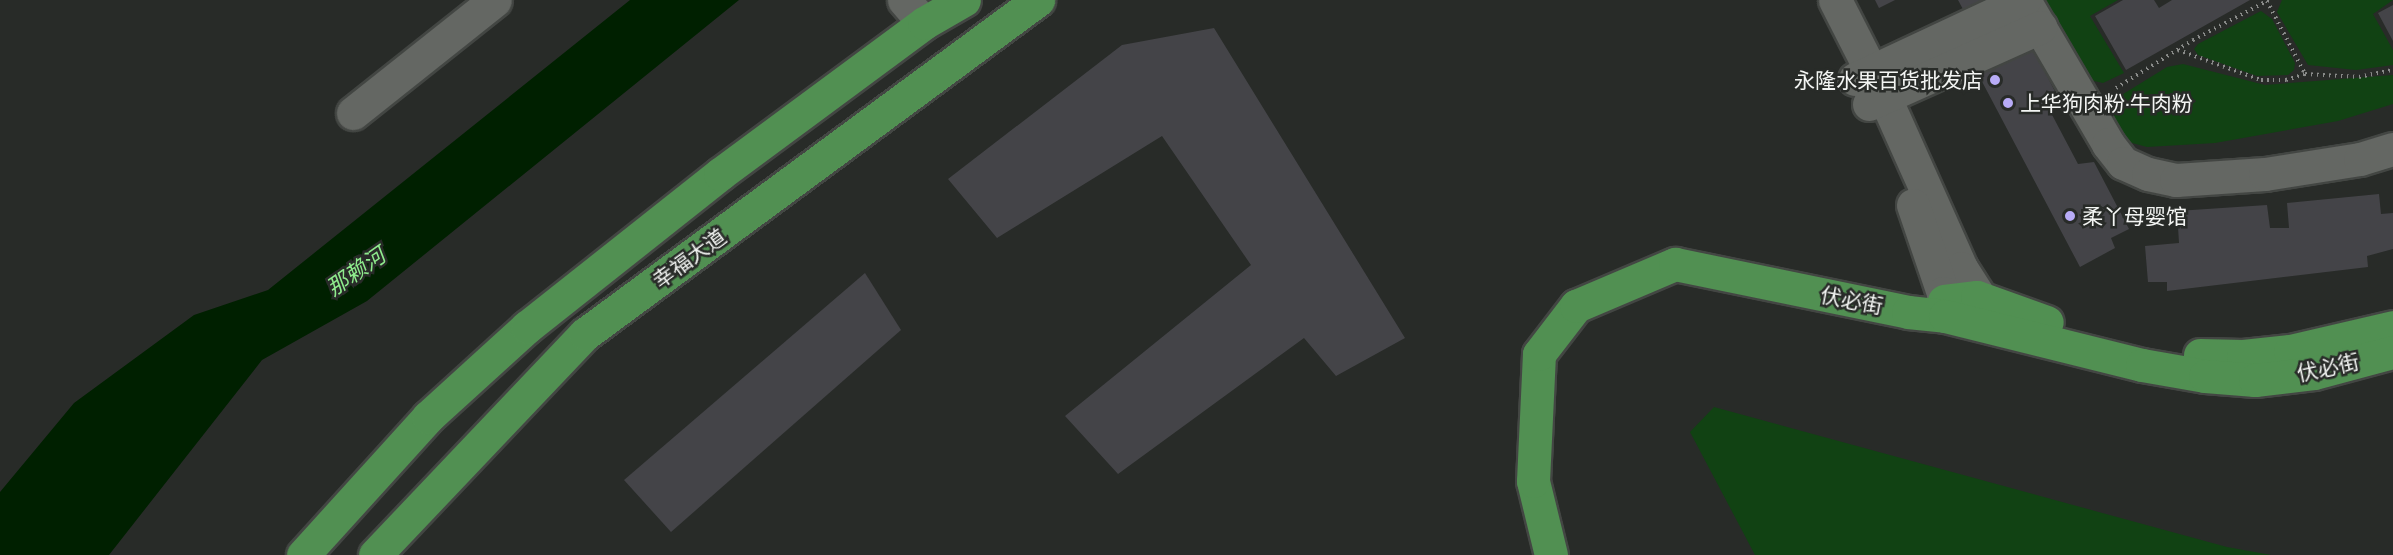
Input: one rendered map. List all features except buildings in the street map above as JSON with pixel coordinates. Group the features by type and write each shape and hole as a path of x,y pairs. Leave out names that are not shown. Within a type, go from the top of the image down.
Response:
{"main road":[{"path":"303,555 428,417 527,327 720,174 914,12 964,0"},
{"name":"幸福大道","path":"375,555 585,334 1038,0"},
{"name":"伏必街","path":"1551,555 1533,481 1539,354 1576,306 1675,264 1908,312 1945,309 1977,297 2090,337 2210,356 2290,351 2393,327"},
{"name":"伏必街","path":"1945,309 2002,329 2142,365 2256,380 2313,373 2393,352"}],"street":[{"path":"354,113 495,0"},
{"path":"1816,0 1870,88 1977,297 2002,329"},
{"path":"1835,0 1898,162 1945,309"},
{"path":"1870,88 2029,9 2086,107 2123,163 2148,174 2176,180 2265,174 2361,159 2393,149"}],"path":[{"path":"2086,107 2178,50 2268,1 2305,74"},
{"path":"2178,50 2261,80 2286,80 2305,74 2359,76 2393,70"}],"shaded area":[{"path":"2041,0 2118,0 2090,16 2124,73 2103,83 2090,80"},
{"path":"2282,0 2393,0 2373,14 2393,50 2393,65 2356,70 2308,65 2277,12"},
{"path":"2261,11 2272,19 2295,63 2294,70 2288,75 2257,76 2198,55 2194,49 2198,44"},
{"path":"2183,64 2265,85 2393,75 2393,104 2338,121 2215,143 2147,147 2121,140 2102,111 2107,104 2167,67"},
{"path":"1714,407 2227,547 2271,555 1755,555 1690,432"}],"water":[{"name":"那赖河","path":"630,0 739,0 367,301 262,360 109,555 0,555 0,492 74,403 194,315 268,290"}],"place":[{"name":"永隆水果百货批发店","path":"1995,80"},
{"name":"上华狗肉粉·牛肉粉","path":"2008,103"},
{"name":"柔丫母婴馆","path":"2070,216"}]}
